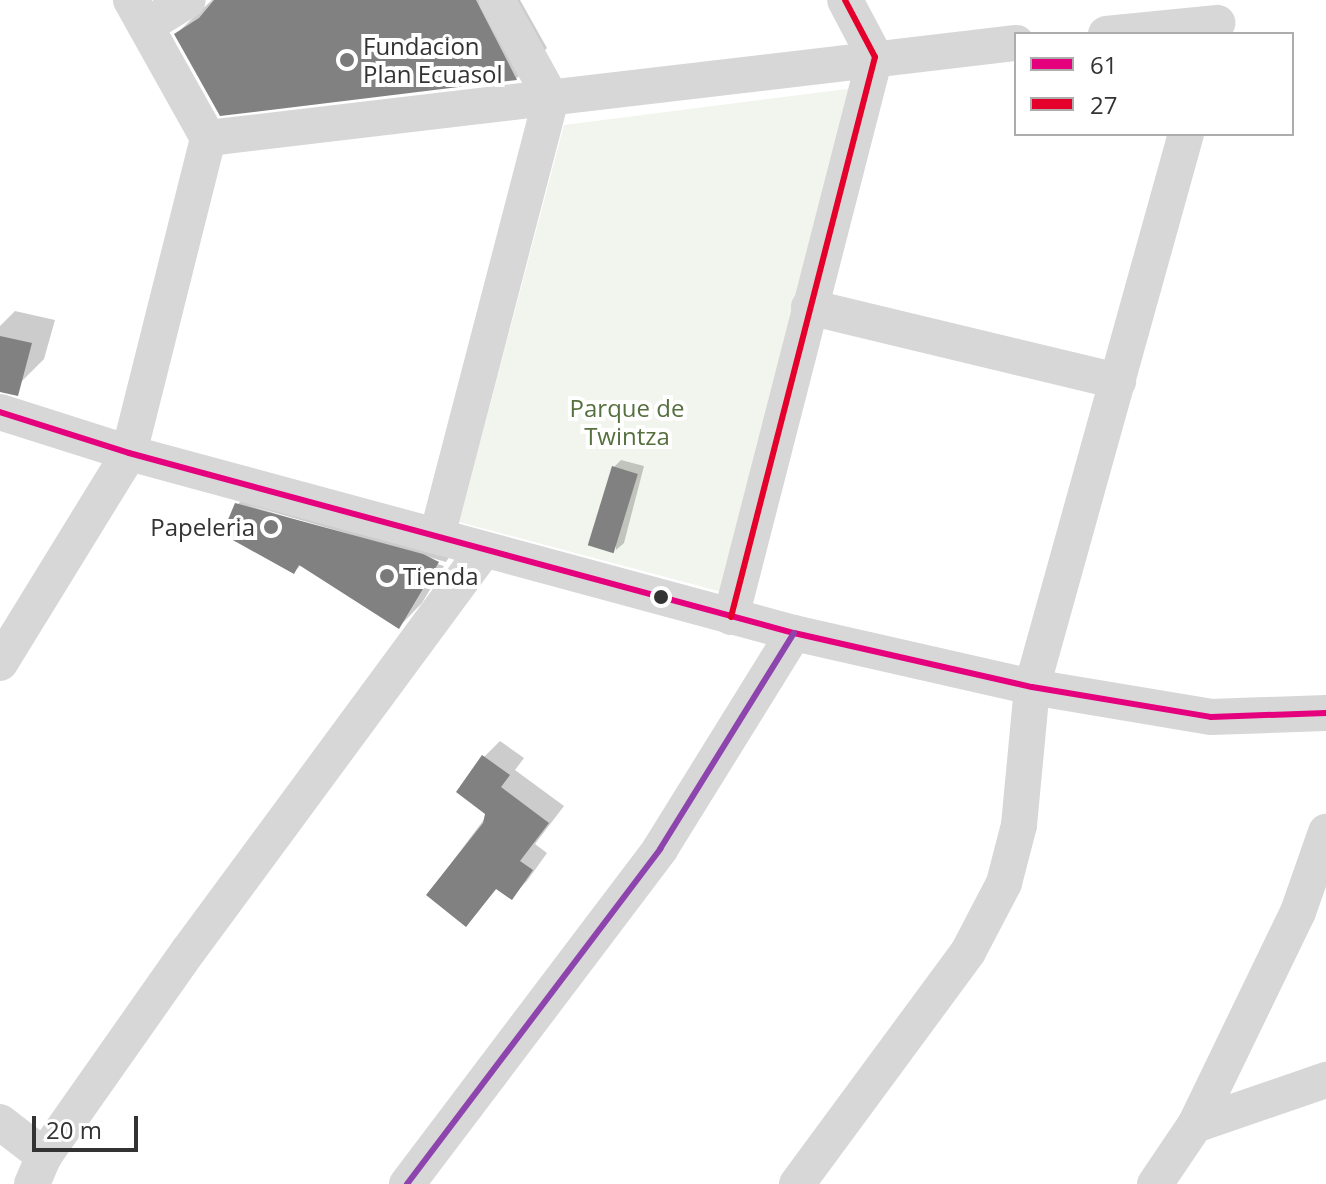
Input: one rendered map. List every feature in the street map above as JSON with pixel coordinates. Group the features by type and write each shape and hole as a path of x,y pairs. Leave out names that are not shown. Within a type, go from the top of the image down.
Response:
{"street":[{"path":"0,663 129,453 208,138 138,13 188,0"},
{"path":"437,536 551,98 497,0"},
{"path":"731,617 875,57 845,0"},
{"path":"1120,32 1212,19"},
{"path":"208,138 875,57 1014,43"},
{"path":"797,1184 968,952 1004,883 1019,825 1032,687 1185,136"},
{"path":"809,307 1118,381"},
{"path":"0,412 129,453 794,633 1032,687 1211,717 1326,713"},
{"path":"0,1122 38,1170 484,550"},
{"path":"407,1184 660,849 794,633"},
{"path":"1155,1184 1195,1125 1298,912 1326,832"},
{"path":"1195,1125 1326,1080"}],"green space":[{"name":"Parque de Twintza","path":"855,88 722,592 459,522 564,125"}],"building":[{"name":"Fundacion Plan Ecuasol","path":"214,0 476,0 517,80 220,116 174,34 199,18"},
{"path":"0,336 32,343 18,396 0,392"},
{"path":"612,466 638,474 614,553 588,545"},
{"path":"235,503 423,554 439,562 399,629 299,565 294,574 222,534"},
{"path":"482,755 510,775 501,787 549,823 520,861 533,870 512,900 496,889 466,927 426,895 483,823 485,814 456,792"}],"transit line":[{"name":"27","path":"731,617 875,57 845,0"},
{"name":"61","path":"0,412 129,453 794,633 1032,687 1211,717 1326,713"},
{"path":"407,1184 660,849 794,633"}],"place":[{"name":"Fundacion Plan Ecuasol","path":"347,60"},
{"name":"Papeleria","path":"271,527"},
{"name":"Tienda","path":"387,576"}]}
